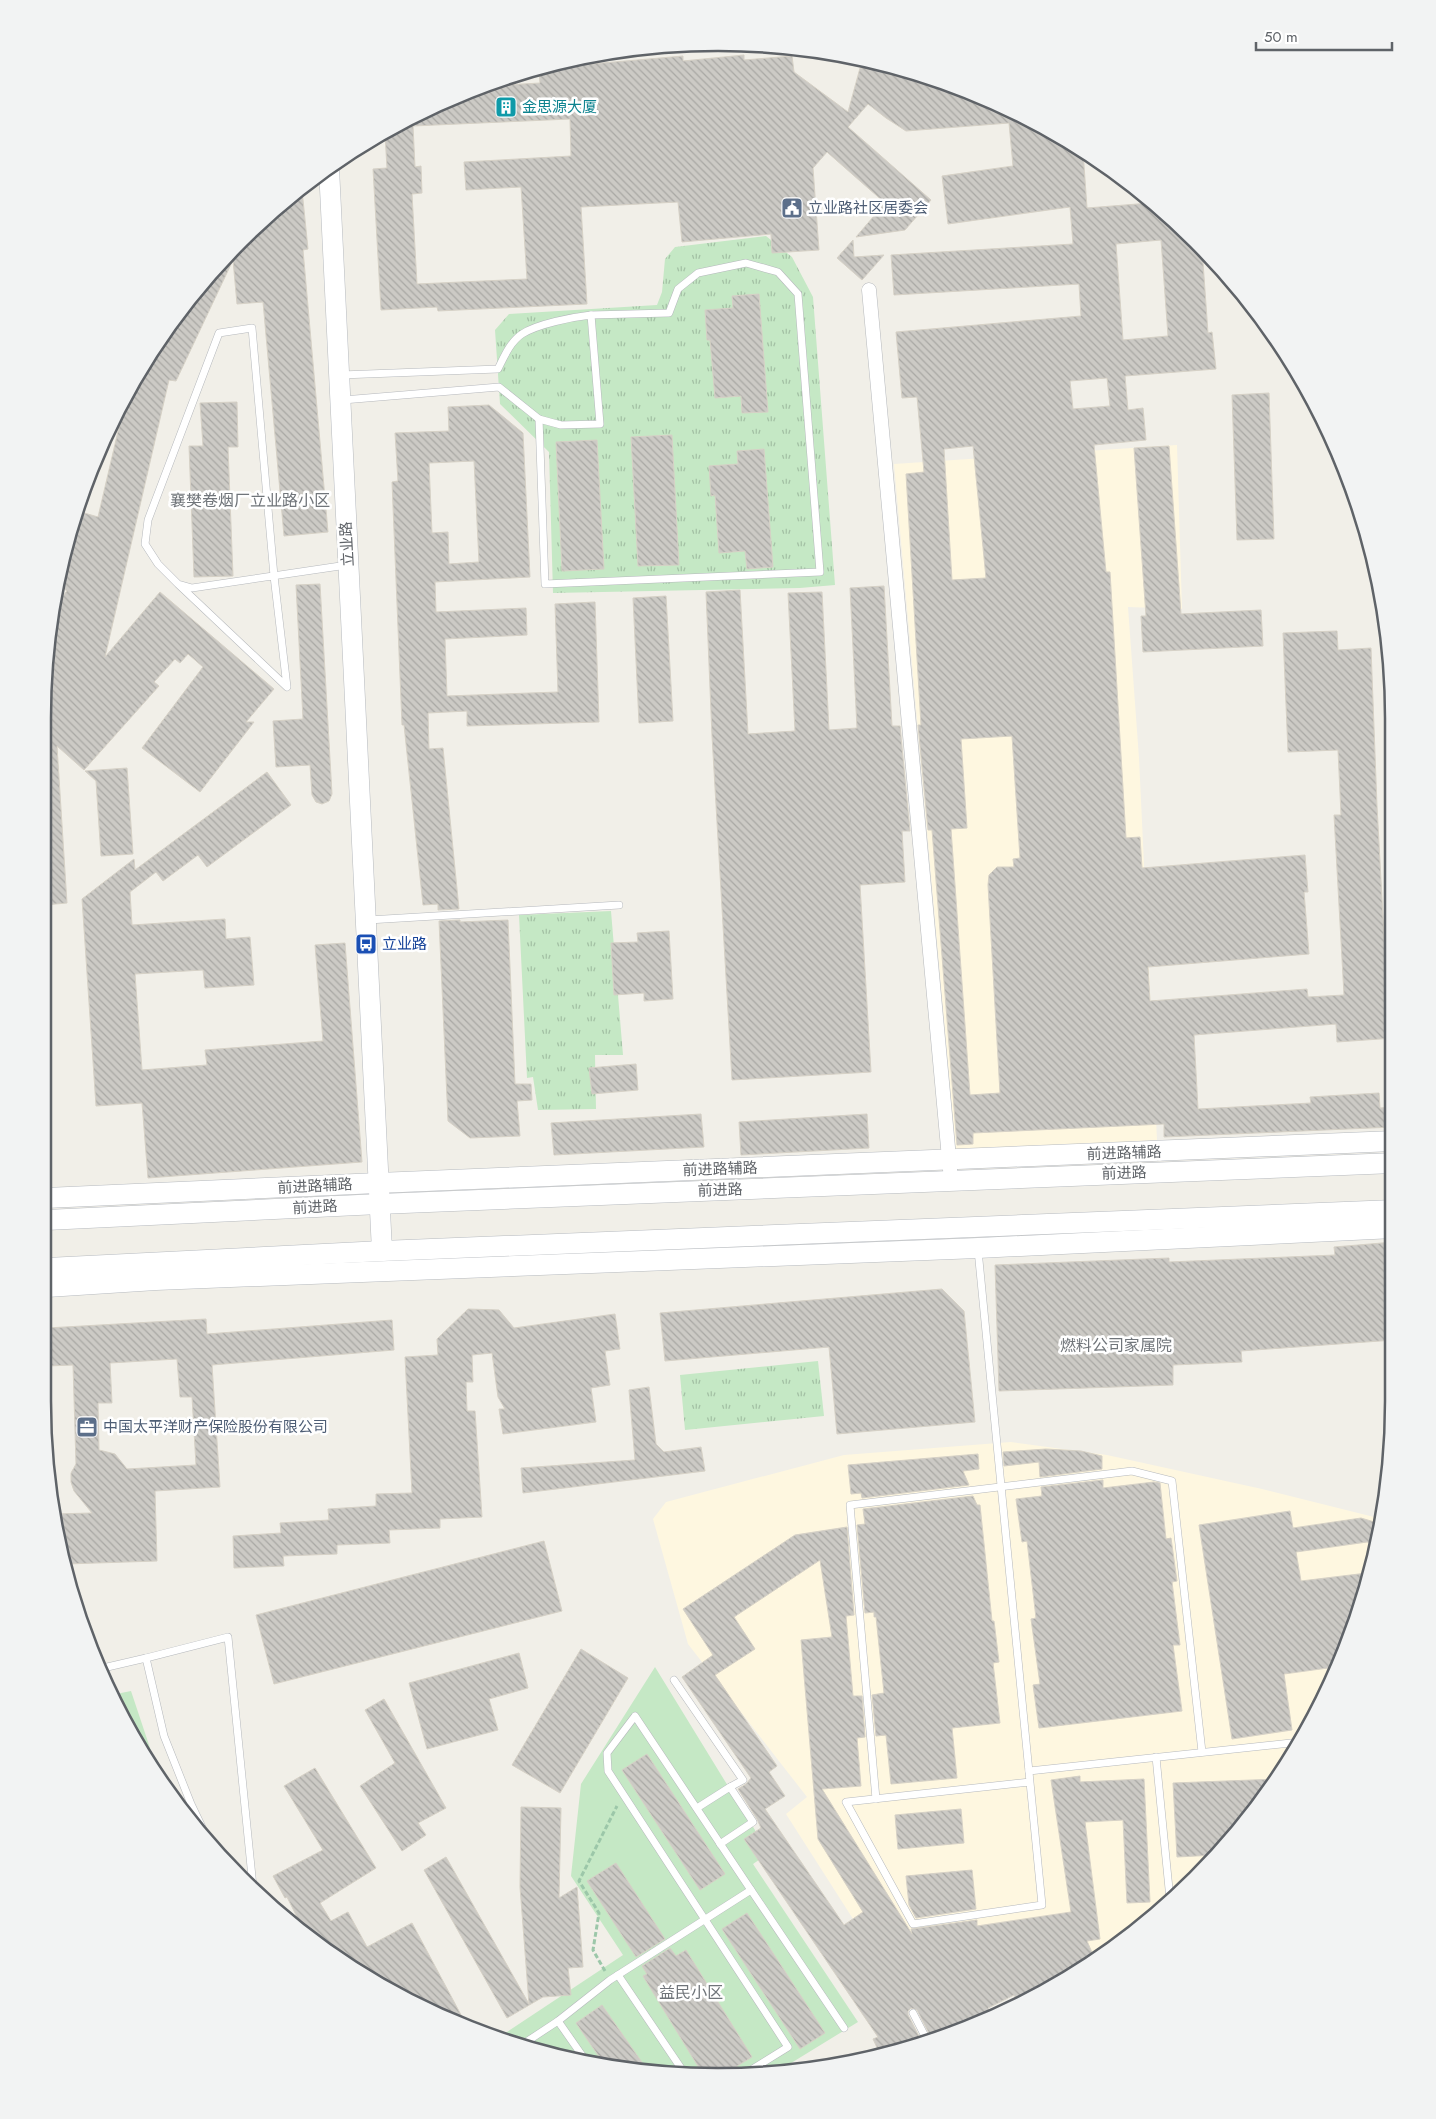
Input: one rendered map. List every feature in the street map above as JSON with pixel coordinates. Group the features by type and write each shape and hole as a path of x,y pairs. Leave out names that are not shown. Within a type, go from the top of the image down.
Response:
{"street":[{"name":"立业路","path":"329,177 382,1251"},
{"path":"869,290 951,1180"},
{"name":"前进路辅路","path":"51,1198 1385,1142"},
{"name":"前进路","path":"51,1220 379,1204 1385,1163"},
{"path":"51,1287 977,1238 1385,1211"},
{"path":"51,1268 382,1251 1385,1228"}],"lane":[{"path":"339,375 498,369 506,352 522,334 572,317 669,313 678,289 698,273 746,263 778,272 798,294 820,572 546,584 539,419"},
{"path":"340,400 499,387 539,419 561,425 600,424 591,315"},
{"path":"252,328 274,576 287,688 178,584 158,564 145,544 148,520 218,333 252,328"},
{"path":"178,584 192,588 348,564"},
{"path":"365,920 619,905"},
{"path":"977,1238 1042,1905 913,1924 846,1802 1030,1782"},
{"path":"876,1799 850,1505 1132,1471 1172,1481 1202,1752"},
{"path":"107,1667 228,1637 252,1877"},
{"path":"146,1658 164,1736 197,1817"},
{"path":"674,1680 743,1780 697,1808"},
{"path":"757,2066 788,2047 608,1771 607,1753 635,1716 844,2028"},
{"path":"1029,1771 1202,1752 1288,1746"},
{"path":"1156,1757 1169,1891"},
{"path":"720,1844 752,1822 730,1787"},
{"path":"529,2040 558,2021 610,1980 751,1890"},
{"path":"618,1975 680,2066"},
{"path":"913,2014 924,2035"},
{"path":"558,2021 581,2053"}],"path":[{"path":"610,1980 593,1950 599,1913 579,1881 623,1794"}],"shaded area":[{"path":"1177,445 1182,609 1128,607 1139,758 1157,1140 956,1152 894,464"},
{"path":"1011,1442 1107,1455 1262,1489 1374,1517 1362,1574 1334,1656 1316,1696 1272,1771 1247,1807 1219,1841 1189,1872 1158,1902 1124,1930 1090,1953 892,1980 786,1814 807,1797 688,1644 653,1519 666,1502 844,1455"}],"green space":[{"path":"766,236 792,257 813,297 835,585 800,588 553,593 549,452 500,404 495,330 509,314 657,305 662,292 665,259 675,247"},
{"path":"611,911 623,1055 595,1055 596,1109 538,1110 533,1077 527,1078 519,915"},
{"path":"818,1361 824,1416 685,1430 680,1375"},
{"path":"655,1667 769,1853 753,1864 858,2022 791,2063 718,2068 631,2062 588,2055 545,2045 506,2033 623,1955 571,1876 581,1784"},
{"path":"131,1691 150,1749 141,1734 119,1693"}],"building":[{"path":"744,55 744,60 792,56 794,72 848,112 860,68 864,68 891,74 973,102 1013,120 1084,161 1087,208 1142,204 1203,261 1208,333 1212,332 1216,369 1125,376 1128,410 1143,408 1146,440 1094,445 1106,572 1110,572 1126,838 1140,837 1142,868 1305,855 1308,892 1304,892 1309,954 1148,967 1150,1001 1307,989 1308,997 1344,995 1334,815 1341,815 1338,750 1288,752 1283,633 1337,631 1338,650 1371,648 1385,955 1385,1039 1337,1042 1336,1024 1194,1035 1198,1109 1311,1103 1310,1097 1379,1093 1380,1108 1385,1108 1385,1127 1164,1137 1164,1124 973,1133 973,1144 957,1145 932,830 928,830 918,725 921,725 906,474 924,472 917,397 902,398 896,332 1081,316 1079,284 894,295 891,255 1073,244 1070,207 948,224 942,176 1013,166 1009,123 906,131 868,104 848,127 931,200 905,230 856,237 885,203 827,152 813,168 819,250 772,253 771,234 682,242 678,202 581,207 587,304 438,311 437,307 381,310 373,169 387,168 385,141 423,120 463,102 512,85 540,83 539,76 545,74 586,64 683,56 683,61","holes":["570,119 571,156 464,162 466,190 521,187 527,279 417,284 412,194 422,193 421,166 415,167 413,126","1161,240 1168,336 1123,340 1116,244","1107,378 1110,406 1073,409 1070,381","973,446 986,578 952,580 944,449","1012,736 1020,858 1013,859 1014,867 997,867 989,875 988,885 1000,1093 970,1095 951,829 967,828 961,739"]},
{"path":"303,197 308,249 303,250 328,532 284,536 263,302 237,304 233,261 278,217"},
{"path":"853,240 854,257 884,255 862,280 837,258"},
{"path":"232,263 176,381 169,380 105,657 160,592 274,689 246,722 254,722 200,792 142,748 203,667 188,654 180,663 175,659 154,682 159,686 84,770 57,746 67,903 51,904 51,718 57,631 63,596 67,591 64,588 84,513 98,517 120,423 164,348 189,312"},
{"path":"759,294 768,412 742,413 741,396 715,398 710,340 707,340 705,310 733,308 732,296"},
{"path":"1269,393 1274,539 1237,540 1232,395"},
{"path":"237,402 238,447 228,447 233,576 194,577 189,446 203,446 200,403"},
{"path":"489,405 523,433 530,577 435,582 436,612 526,608 527,635 445,639 447,696 558,692 555,604 595,602 599,722 467,726 467,711 428,713 429,749 443,748 459,909 438,910 438,904 423,905 404,725 402,725 392,482 398,481 395,433 449,431 448,407","holes":["474,461 479,562 449,564 448,532 432,533 429,463"]},
{"path":"672,435 679,565 638,566 631,437"},
{"path":"597,440 604,569 562,571 556,442"},
{"path":"1169,446 1181,614 1261,610 1263,646 1143,652 1141,616 1146,616 1134,448"},
{"path":"764,449 773,567 747,569 745,551 719,553 715,495 711,496 709,466 738,464 737,451"},
{"path":"320,584 332,794 329,801 322,804 316,802 312,795 310,765 276,767 273,721 303,719 296,585"},
{"path":"884,586 892,726 900,726 910,831 902,831 905,882 860,885 871,1072 732,1080 712,736 706,592 740,590 748,734 795,731 788,593 822,592 829,730 857,728 850,588"},
{"path":"666,596 673,721 639,723 633,598"},
{"path":"127,768 133,854 101,856 96,781 85,771"},
{"path":"267,772 291,805 207,867 198,855 163,881 156,872 130,892 132,925 225,919 226,939 250,937 254,985 205,988 203,970 135,974 142,1070 207,1065 205,1050 323,1041 315,945 345,943 362,1162 148,1178 142,1103 96,1106 82,899 134,859 135,870"},
{"path":"460,920 460,922 508,920 515,1084 531,1084 532,1100 517,1101 520,1136 470,1138 448,1121 439,921"},
{"path":"669,931 673,999 644,1001 644,993 614,995 611,943 638,942 637,933"},
{"path":"636,1064 638,1090 592,1094 589,1068"},
{"path":"701,1114 704,1147 554,1155 551,1123"},
{"path":"867,1114 869,1148 741,1155 739,1122"},
{"path":"1385,1243 1385,1341 1241,1351 1242,1362 1173,1365 1173,1385 999,1391 995,1265 1169,1258 1169,1262 1335,1255 1334,1247"},
{"path":"942,1289 964,1311 975,1422 837,1434 829,1347 665,1361 660,1313"},
{"path":"468,1309 499,1310 514,1328 615,1314 620,1349 605,1351 610,1385 591,1388 596,1422 503,1434 499,1409 505,1409 498,1397 492,1353 472,1355 473,1382 466,1382 467,1411 475,1411 482,1517 440,1519 440,1528 389,1530 390,1543 337,1545 337,1554 283,1556 284,1566 234,1568 233,1536 281,1533 280,1523 329,1520 328,1509 376,1506 376,1494 412,1493 405,1357 438,1355 437,1339"},
{"path":"206,1319 207,1334 392,1320 394,1350 212,1365 220,1487 155,1491 157,1561 72,1564 61,1514 92,1513 74,1491 71,1482 71,1473 76,1464 73,1365 51,1366 51,1328","holes":["177,1359 180,1397 192,1397 196,1465 127,1469 115,1454 99,1450 98,1403 112,1403 110,1363"]},
{"path":"649,1387 656,1444 664,1452 701,1447 705,1471 523,1493 521,1468 635,1460 629,1390"},
{"path":"1046,1449 1081,1451 1102,1456 1102,1469 1040,1477 1039,1462 1004,1466 1003,1452"},
{"path":"978,1454 979,1469 963,1471 969,1485 862,1498 861,1493 851,1494 848,1465"},
{"path":"1103,1480 1103,1488 1154,1482 1160,1483 1166,1539 1171,1538 1177,1581 1172,1582 1180,1645 1173,1645 1182,1711 1039,1728 1033,1685 1040,1684 1031,1619 1036,1618 1027,1541 1022,1542 1016,1499 1042,1496 1041,1487"},
{"path":"973,1496 977,1505 980,1505 992,1621 994,1621 999,1662 993,1663 1000,1723 952,1728 957,1778 891,1784 886,1735 876,1736 872,1695 884,1693 876,1617 874,1617 874,1612 865,1613 857,1525 865,1524 863,1509"},
{"path":"1290,1511 1293,1528 1361,1518 1374,1522 1369,1542 1296,1552 1301,1581 1362,1574 1329,1668 1284,1674 1292,1730 1232,1739 1199,1525"},
{"path":"847,1527 854,1615 846,1616 853,1696 862,1696 865,1737 857,1738 861,1786 822,1789 912,1934 911,1929 977,1920 977,1926 1071,1912 1051,1780 1080,1776 1080,1782 1144,1779 1150,1902 1127,1903 1123,1820 1085,1822 1100,1939 1087,1941 1092,1952 1015,1998 1014,1995 973,2017 929,2033 917,2010 911,2008 908,2011 908,2015 919,2036 877,2048 873,2039 878,2037 744,1839 761,1828 738,1789 751,1778 682,1677 713,1655 683,1609 795,1535","holes":["820,1560 832,1637 801,1640 818,1839 863,1912 844,1925 765,1809 785,1796 769,1772 777,1766 715,1675 755,1649 734,1617"]},
{"path":"544,1541 562,1611 274,1684 256,1615"},
{"path":"581,1649 628,1678 560,1793 512,1765"},
{"path":"519,1653 528,1688 489,1699 498,1730 427,1749 409,1683"},
{"path":"384,1699 446,1808 418,1823 426,1835 402,1851 360,1786 395,1763 365,1710"},
{"path":"647,1754 725,1874 700,1890 622,1770"},
{"path":"315,1768 376,1868 320,1903 331,1921 348,1912 367,1947 412,1923 462,2016 423,1999 385,1978 348,1955 298,1918 287,1897 285,1898 273,1876 323,1850 284,1786"},
{"path":"1266,1779 1247,1807 1205,1856 1177,1857 1173,1783"},
{"path":"521,1807 561,1808 559,1898 577,1887 583,1967 568,1968 571,1995 543,1997 507,2018 424,1870 446,1857 529,2004 520,1887"},
{"path":"961,1809 964,1843 898,1849 895,1815"},
{"path":"616,1863 665,1939 636,1957 587,1881"},
{"path":"972,1870 976,1909 916,1918 909,1905 906,1876"},
{"path":"747,1913 825,2033 800,2049 722,1929"},
{"path":"670,1948 676,1956 686,1950 752,2057 735,2067 698,2067 643,1976 647,1974 642,1966"},
{"path":"602,2005 642,2063 599,2057 576,2023"}],"place":[{"name":"金思源大厦","path":"506,107"},
{"name":"立业路社区居委会","path":"792,208"},
{"name":"立业路","path":"366,944"},
{"name":"中国太平洋财产保险股份有限公司","path":"87,1427"}],"district":[{"name":"襄樊卷烟厂立业路小区","path":"250,500"},
{"name":"燃料公司家属院","path":"1116,1345"},
{"name":"益民小区","path":"691,1992"}]}
